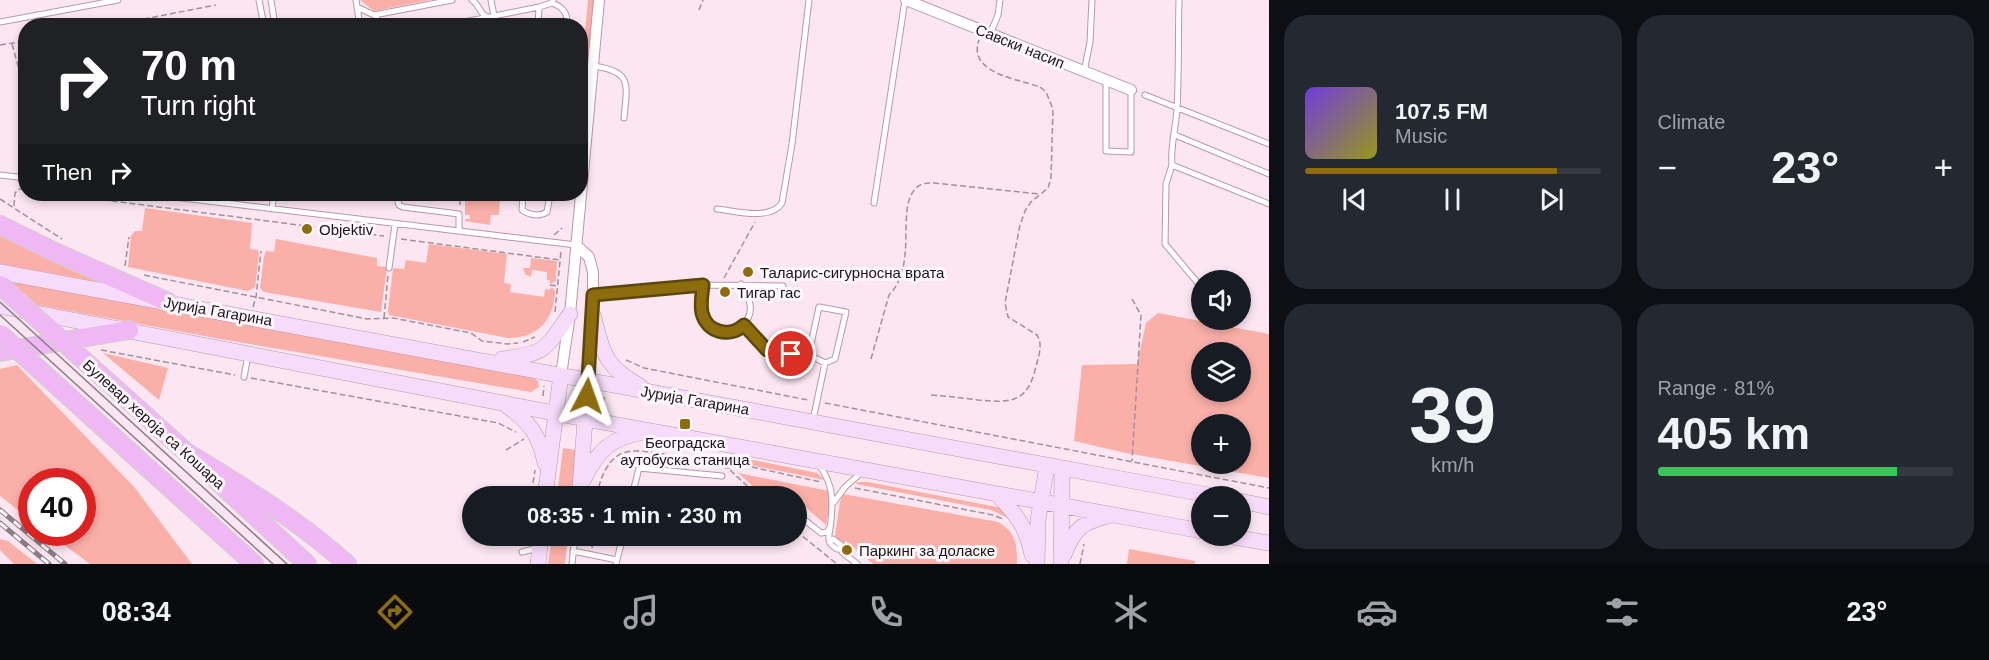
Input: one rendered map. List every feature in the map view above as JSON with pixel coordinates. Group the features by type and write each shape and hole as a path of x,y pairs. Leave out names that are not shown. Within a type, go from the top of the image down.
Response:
{"main road":[{"path":"0,225 67,258 168,302"},
{"name":"Јурија Гагарина","path":"0,272 1191,492"},
{"name":"Булевар хероја са Кошара","path":"0,285 307,564"},
{"path":"0,306 585,419 1191,529"},
{"path":"487,361 529,355 543,350 570,314"},
{"path":"593,315 602,346 612,366 651,392"},
{"path":"0,352 129,330"},
{"path":"0,334 254,564"},
{"path":"542,486 548,472 548,411 554,374"},
{"path":"579,486 588,381"},
{"path":"502,402 526,420 535,432 548,472"},
{"path":"581,486 591,463 611,442 632,434 652,431"},
{"path":"186,452 254,493 310,532 347,564"},
{"path":"1035,564 1040,501 1054,467"},
{"path":"1054,467 1061,505 1061,564"},
{"path":"997,494 1017,515 1025,528 1035,564"},
{"path":"1251,503 1269,507"},
{"path":"1061,564 1077,529 1095,519 1116,514"},
{"path":"1251,540 1269,543"},
{"path":"537,564 540,546"}],"street":[{"path":"588,119 599,0"},
{"name":"Савски насип","path":"905,0 1133,91"},
{"path":"554,374 570,314 580,201"},
{"path":"576,245 586,253 592,265 593,315 588,381"}],"lane":[{"path":"21,18 118,0"},
{"path":"260,0 263,18"},
{"path":"271,0 274,18"},
{"path":"356,0 359,18"},
{"path":"357,7 376,15 452,0"},
{"path":"472,0 477,4 482,15 487,17"},
{"path":"491,0 494,16"},
{"path":"717,209 759,213 776,210 782,203 785,195 809,0"},
{"path":"874,203 905,0"},
{"path":"987,33 998,15 1000,0"},
{"path":"1084,72 1090,42 1092,0"},
{"path":"1179,0 1177,108 1175,135 1170,149 1172,165 1166,184 1165,244 1191,275"},
{"path":"482,18 539,7 552,2 560,6 568,18"},
{"path":"538,18 539,7"},
{"path":"0,22 18,19"},
{"path":"593,66 611,69 622,76 626,86 624,118"},
{"path":"1106,80 1106,151 1131,152 1133,91"},
{"path":"1145,95 1269,144"},
{"path":"1175,135 1269,174"},
{"path":"1172,165 1269,204"},
{"path":"0,175 18,177"},
{"path":"210,201 576,245"},
{"path":"272,208 273,201"},
{"path":"398,201 403,207 459,214 459,231"},
{"path":"523,201 522,210 527,214 542,216 547,212 549,201"},
{"path":"389,268 395,224"},
{"path":"593,295 721,284 783,286"},
{"path":"703,285 702,314 710,327 732,332 744,325 750,315 749,299 741,284"},
{"path":"813,357 811,344 819,307 846,312 835,358 825,363"},
{"path":"744,325 767,350 813,357 825,363"},
{"path":"244,376 248,353"},
{"path":"813,422 825,363"},
{"path":"816,462 830,484 834,504"},
{"path":"634,486 639,468 722,476"},
{"path":"856,564 841,549 841,545 830,540 830,526 834,504 845,486 864,471"},
{"path":"807,522 821,533 827,532 830,526"},
{"path":"572,564 574,546"},
{"path":"573,552 616,562 620,546"}],"path":[{"path":"699,10 704,0"},
{"path":"149,18 216,5"},
{"path":"931,395 999,402 1012,401 1022,396 1033,381 1041,347 1037,335 1008,317 1005,303 1020,225 1025,211 1031,202 1047,188 1053,170 1053,109 1046,92 1040,87 990,70 983,65 977,52 987,33"},
{"path":"0,45 18,43"},
{"path":"12,44 18,64"},
{"path":"871,359 889,295 896,288 905,266 908,204 914,189 922,184 934,183 1040,194"},
{"path":"14,208 15,193 18,189"},
{"path":"0,199 62,239"},
{"path":"111,201 561,260"},
{"path":"459,214 460,201"},
{"path":"721,284 759,213"},
{"path":"124,270 129,237"},
{"path":"554,318 562,244"},
{"path":"249,317 256,297 261,251"},
{"path":"384,318 389,268"},
{"path":"143,275 367,319 393,318 471,333 482,341 522,343 539,336"},
{"path":"550,285 557,286"},
{"path":"1132,300 1141,315 1132,462"},
{"path":"144,358 498,423 513,429 527,444"},
{"path":"622,358 644,368 1269,488"},
{"path":"548,411 554,374"},
{"path":"602,422 606,384"},
{"path":"506,450 524,440"},
{"path":"599,486 607,468 616,457 624,453 643,452 729,469 747,466 830,484"},
{"path":"533,464 538,486"},
{"path":"729,469 747,486"},
{"path":"845,486 993,515 1006,521"},
{"path":"807,540 837,564"},
{"path":"1080,564 1084,541"}],"shaded area":[{"path":"360,0 430,0 374,11"},
{"path":"588,0 594,0 588,60 588,18"},
{"path":"465,201 500,201 499,215 491,215 490,225 465,221 465,219 470,219 470,215 465,215"},
{"path":"145,208 252,223 250,249 258,250 259,255 255,287 248,291 128,267 131,236 135,231 142,231"},
{"path":"0,232 115,286 0,266"},
{"path":"276,239 377,258 377,266 387,267 381,312 264,292 260,288 264,256 266,251 274,252"},
{"path":"429,244 507,254 504,283 511,284 510,292 544,297 545,289 549,290 552,287 555,291 554,302 547,319 542,326 527,335 508,338 389,315 393,268 404,269 406,260 426,263"},
{"path":"531,258 557,261 556,281 550,284 550,280 547,280 547,272 532,270 531,277 525,274 523,268 530,268"},
{"path":"0,279 533,378 538,381 539,387 531,392 215,338 0,298"},
{"path":"1158,313 1191,319 1191,330 1248,330 1269,334 1269,478 1246,474 1251,474 1251,414 1191,414 1191,464 1074,441 1082,365 1137,364 1146,323"},
{"path":"103,353 168,368 159,400"},
{"path":"17,365 135,488 192,564 90,564 66,546 96,546 96,468 18,468 18,510 0,496 0,369"},
{"path":"563,448 576,450 573,486 558,486"},
{"path":"743,458 817,473 825,480 744,464"},
{"path":"738,473 804,486 753,486"},
{"path":"857,482 868,482 1002,508 1010,519 991,510 856,484"},
{"path":"807,487 829,491 831,496 826,525 807,509"},
{"path":"843,494 998,522 1012,534 1017,550 1017,564 873,564 846,541 843,544 835,536"},
{"path":"0,539 8,541 37,564 14,564 0,550"},
{"path":"551,546 567,546 565,564 548,564"},
{"path":"1129,549 1195,561 1195,564 1127,564"}],"tram line":[{"path":"0,302 287,564"},
{"path":"0,315 273,564"}],"railway":[{"path":"0,510 65,564"},
{"path":"0,523 49,564"}],"place":[{"name":"Objektiv","path":"307,229"},
{"name":"Таларис-сигурносна врата","path":"748,272"},
{"name":"Тигар гас","path":"725,292"},
{"name":"Београдска аутобуска станица","path":"685,424"},
{"name":"Паркинг за доласке","path":"847,550"}],"route":[{"path":"587,396 593,295 703,285 702,314 710,327 717,331 732,332 744,325 767,350 791,354"}]}
